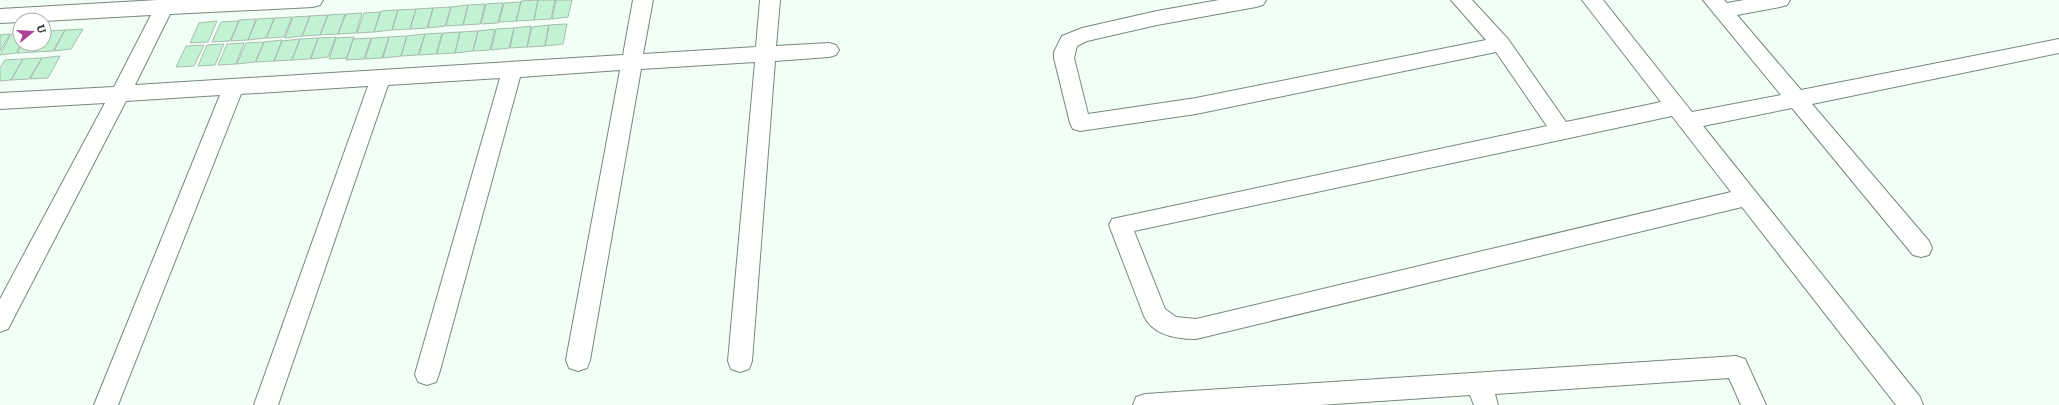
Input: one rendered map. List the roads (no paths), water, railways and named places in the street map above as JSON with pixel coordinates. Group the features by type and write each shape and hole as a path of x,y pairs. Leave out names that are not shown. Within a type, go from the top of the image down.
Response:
{"street":[{"path":"0,16 166,4 313,0"},
{"path":"578,360 642,0"},
{"path":"740,362 770,0"},
{"path":"1256,0 1157,18 1082,34 1070,41 1064,52 1064,58 1080,124 1196,106 1501,44"},
{"path":"1462,0 1501,44 1561,131"},
{"path":"1592,0 1748,196 1911,405"},
{"path":"1717,5 1780,0"},
{"path":"0,322 166,4"},
{"path":"1717,5 1921,248"},
{"path":"1748,196 1196,329 1174,327 1161,321 1156,316 1120,225 1561,131 1796,99 2059,46"},
{"path":"0,101 829,50"},
{"path":"427,374 512,70"},
{"path":"266,405 381,77"},
{"path":"106,405 234,87"},
{"path":"1145,405 1482,394 1736,367 1754,405"}]}
